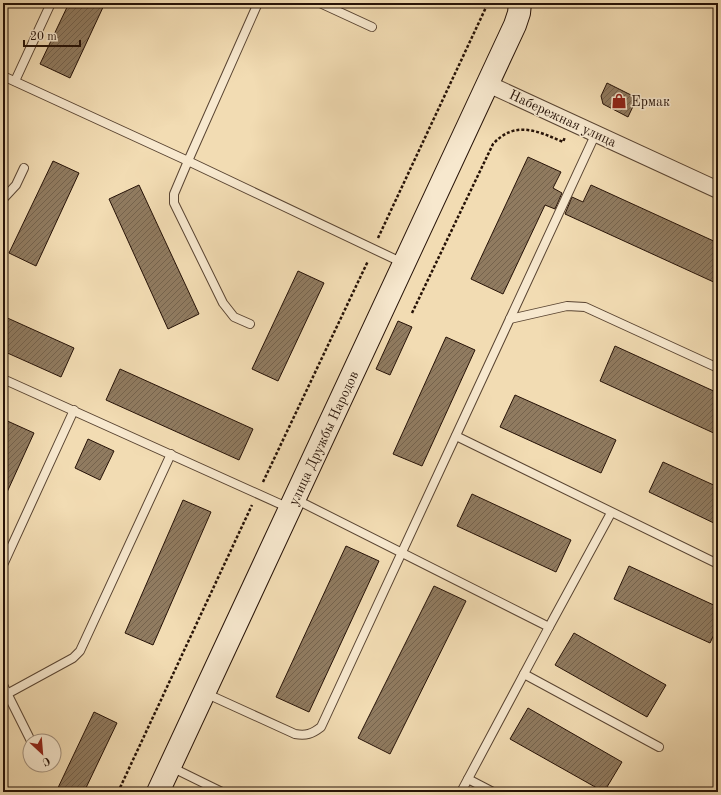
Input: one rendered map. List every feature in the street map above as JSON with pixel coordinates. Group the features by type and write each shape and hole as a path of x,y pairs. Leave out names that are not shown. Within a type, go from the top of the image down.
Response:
{"main road":[{"path":"488,84 515,25 519,13 520,3"},
{"name":"улица Дружбы Народов","path":"158,792 488,84"}],"street":[{"name":"Набережная улица","path":"488,84 718,190"}],"lane":[{"path":"15,81 51,3"},
{"path":"250,324 234,317 223,303 174,203 174,194 258,3"},
{"path":"320,3 372,27"},
{"path":"3,76 188,160 404,264"},
{"path":"204,692 295,734 304,736 313,733 320,727 596,133"},
{"path":"3,199 16,185 24,168"},
{"path":"510,319 567,306 585,307 718,368"},
{"path":"3,379 258,494 292,504 402,552 549,627"},
{"path":"3,565 74,410"},
{"path":"456,436 718,564"},
{"path":"7,694 73,658 80,651 171,454"},
{"path":"461,792 611,513"},
{"path":"524,674 659,747"},
{"path":"3,685 27,733"},
{"path":"170,766 222,792"},
{"path":"468,779 493,792"}],"path":[{"path":"118,792 488,3"},
{"path":"412,313 493,144 504,135 520,130 530,129 563,142"}],"building":[{"path":"69,3 105,3 70,78 40,64"},
{"name":"Ермак","path":"607,83 637,98 628,117 603,104 601,96"},
{"path":"528,157 561,172 553,188 562,193 555,209 545,205 503,294 471,279"},
{"path":"53,161 79,173 36,266 9,253"},
{"path":"139,185 199,314 168,329 109,199"},
{"path":"591,185 718,243 718,284 565,214 572,197 583,202"},
{"path":"298,271 324,283 278,381 252,369"},
{"path":"3,316 74,348 61,377 3,351"},
{"path":"398,321 412,327 390,375 376,369"},
{"path":"446,337 475,350 422,466 393,454"},
{"path":"615,346 718,393 718,435 600,381"},
{"path":"120,369 253,429 239,460 106,400"},
{"path":"515,395 616,440 601,473 500,427"},
{"path":"3,419 34,433 3,501"},
{"path":"88,439 114,451 100,480 75,468"},
{"path":"663,462 718,487 718,525 649,492"},
{"path":"472,494 571,540 556,572 457,526"},
{"path":"183,500 211,512 153,645 125,633"},
{"path":"346,546 379,561 309,712 276,697"},
{"path":"629,566 718,607 718,626 710,643 614,599"},
{"path":"434,586 466,601 390,754 358,738"},
{"path":"574,633 666,685 647,717 555,665"},
{"path":"528,708 622,762 604,792 510,739"},
{"path":"94,712 117,723 84,792 56,792"}],"place":[{"name":"Ермак","path":"619,101"}]}
